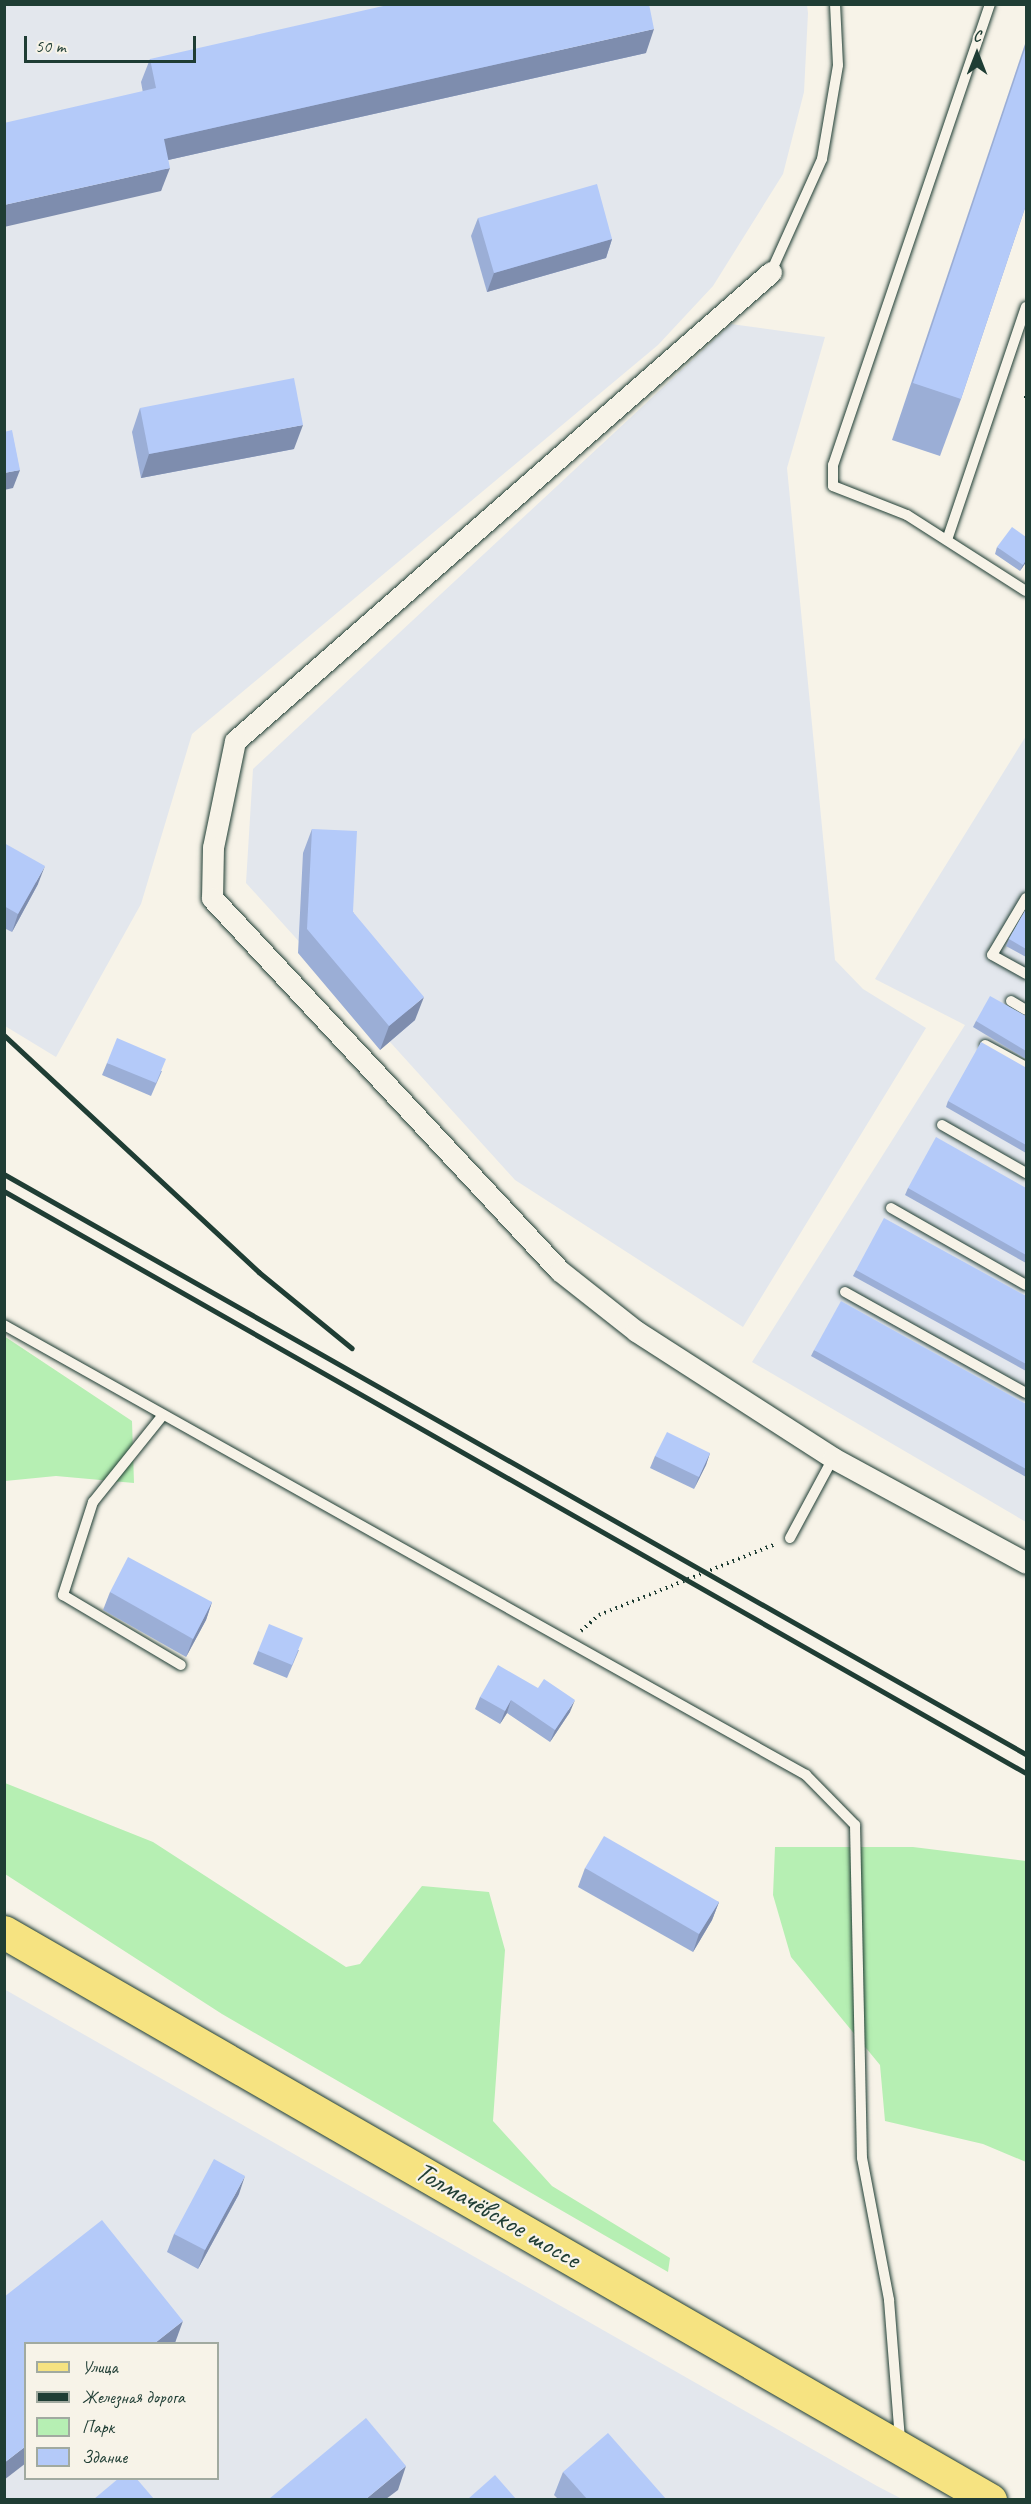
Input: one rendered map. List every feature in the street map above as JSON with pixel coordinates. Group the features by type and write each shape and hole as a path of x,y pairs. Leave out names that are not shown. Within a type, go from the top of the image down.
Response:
{"main road":[{"name":"Толмачёвское шоссе","path":"4,1932 901,2448 973,2496"}],"street":[{"path":"771,272 235,741 213,848 212,898 560,1270 636,1331 833,1458 1026,1563"}],"lane":[{"path":"771,272 822,159 838,65 835,4"},
{"path":"990,4 833,465 833,486 907,515 1026,591"},
{"path":"947,540 1026,307"},
{"path":"1026,898 992,955 1026,974"},
{"path":"1011,1001 1026,1010"},
{"path":"985,1045 1026,1067"},
{"path":"942,1125 1026,1173"},
{"path":"891,1209 1026,1285"},
{"path":"845,1292 1026,1393"},
{"path":"4,1325 806,1775 855,1825 862,2158 889,2300 901,2448"},
{"path":"163,1415 93,1502 63,1595 181,1665"},
{"path":"790,1538 833,1458"}],"path":[{"path":"569,1642 599,1615 790,1538"}],"shaded area":[{"path":"5,5 807,5 808,13 804,92 783,174 713,286 658,345 192,734 141,904 56,1057 5,1026"},
{"path":"731,324 825,337 787,468 835,960 863,989 926,1028 743,1327 515,1180 246,883 253,769"},
{"path":"1026,736 1026,1522 752,1362 965,1025 875,979"},
{"path":"4,1989 877,2486 902,2499 5,2499"}],"green space":[{"path":"4,1336 132,1421 134,1483 56,1476 5,1481"},
{"path":"5,1783 153,1842 346,1967 360,1964 422,1886 489,1892 505,1950 493,2121 552,2186 670,2258 668,2272 222,2014 5,1874"},
{"path":"775,1847 913,1847 1026,1861 1026,2162 983,2144 885,2121 880,2065 791,1957 773,1895"}],"building":[{"path":"392,4 649,4 654,29 164,139 170,168 4,205 4,123 156,88 150,59"},
{"path":"1026,46 1026,205 961,399 913,383"},
{"path":"597,184 612,239 494,273 478,218"},
{"path":"294,378 303,425 149,454 140,408"},
{"path":"12,430 20,470 4,473 4,432"},
{"path":"1012,527 1026,537 1026,560 1023,565 997,547"},
{"path":"312,829 357,831 353,912 424,997 389,1026 307,929"},
{"path":"4,843 45,866 18,914 4,906"},
{"path":"1026,909 1026,949 1009,939"},
{"path":"990,996 1026,1016 1026,1051 976,1021"},
{"path":"117,1038 166,1059 156,1083 107,1063"},
{"path":"981,1042 1026,1067 1026,1145 948,1101"},
{"path":"936,1137 1026,1188 1026,1255 908,1188"},
{"path":"884,1218 1026,1296 1026,1364 856,1270"},
{"path":"841,1301 1026,1404 1026,1469 814,1350"},
{"path":"667,1432 710,1453 699,1477 655,1456"},
{"path":"128,1557 212,1602 193,1639 110,1592"},
{"path":"269,1624 303,1638 292,1665 258,1651"},
{"path":"498,1665 538,1688 544,1679 575,1700 555,1730 511,1700 505,1711 480,1697"},
{"path":"604,1836 719,1902 699,1934 585,1868"},
{"path":"214,2159 245,2176 205,2250 174,2234"},
{"path":"102,2220 183,2321 156,2342 24,2342 24,2448 4,2463 4,2297"},
{"path":"366,2418 406,2466 366,2499 269,2499"},
{"path":"608,2433 666,2499 587,2499 563,2472"},
{"path":"495,2475 516,2499 468,2499"},
{"path":"117,2480 138,2480 154,2499 94,2499"}],"railway":[{"path":"4,1035 259,1272 352,1348"},
{"path":"4,1174 1026,1754"},
{"path":"4,1191 1026,1773"}]}
